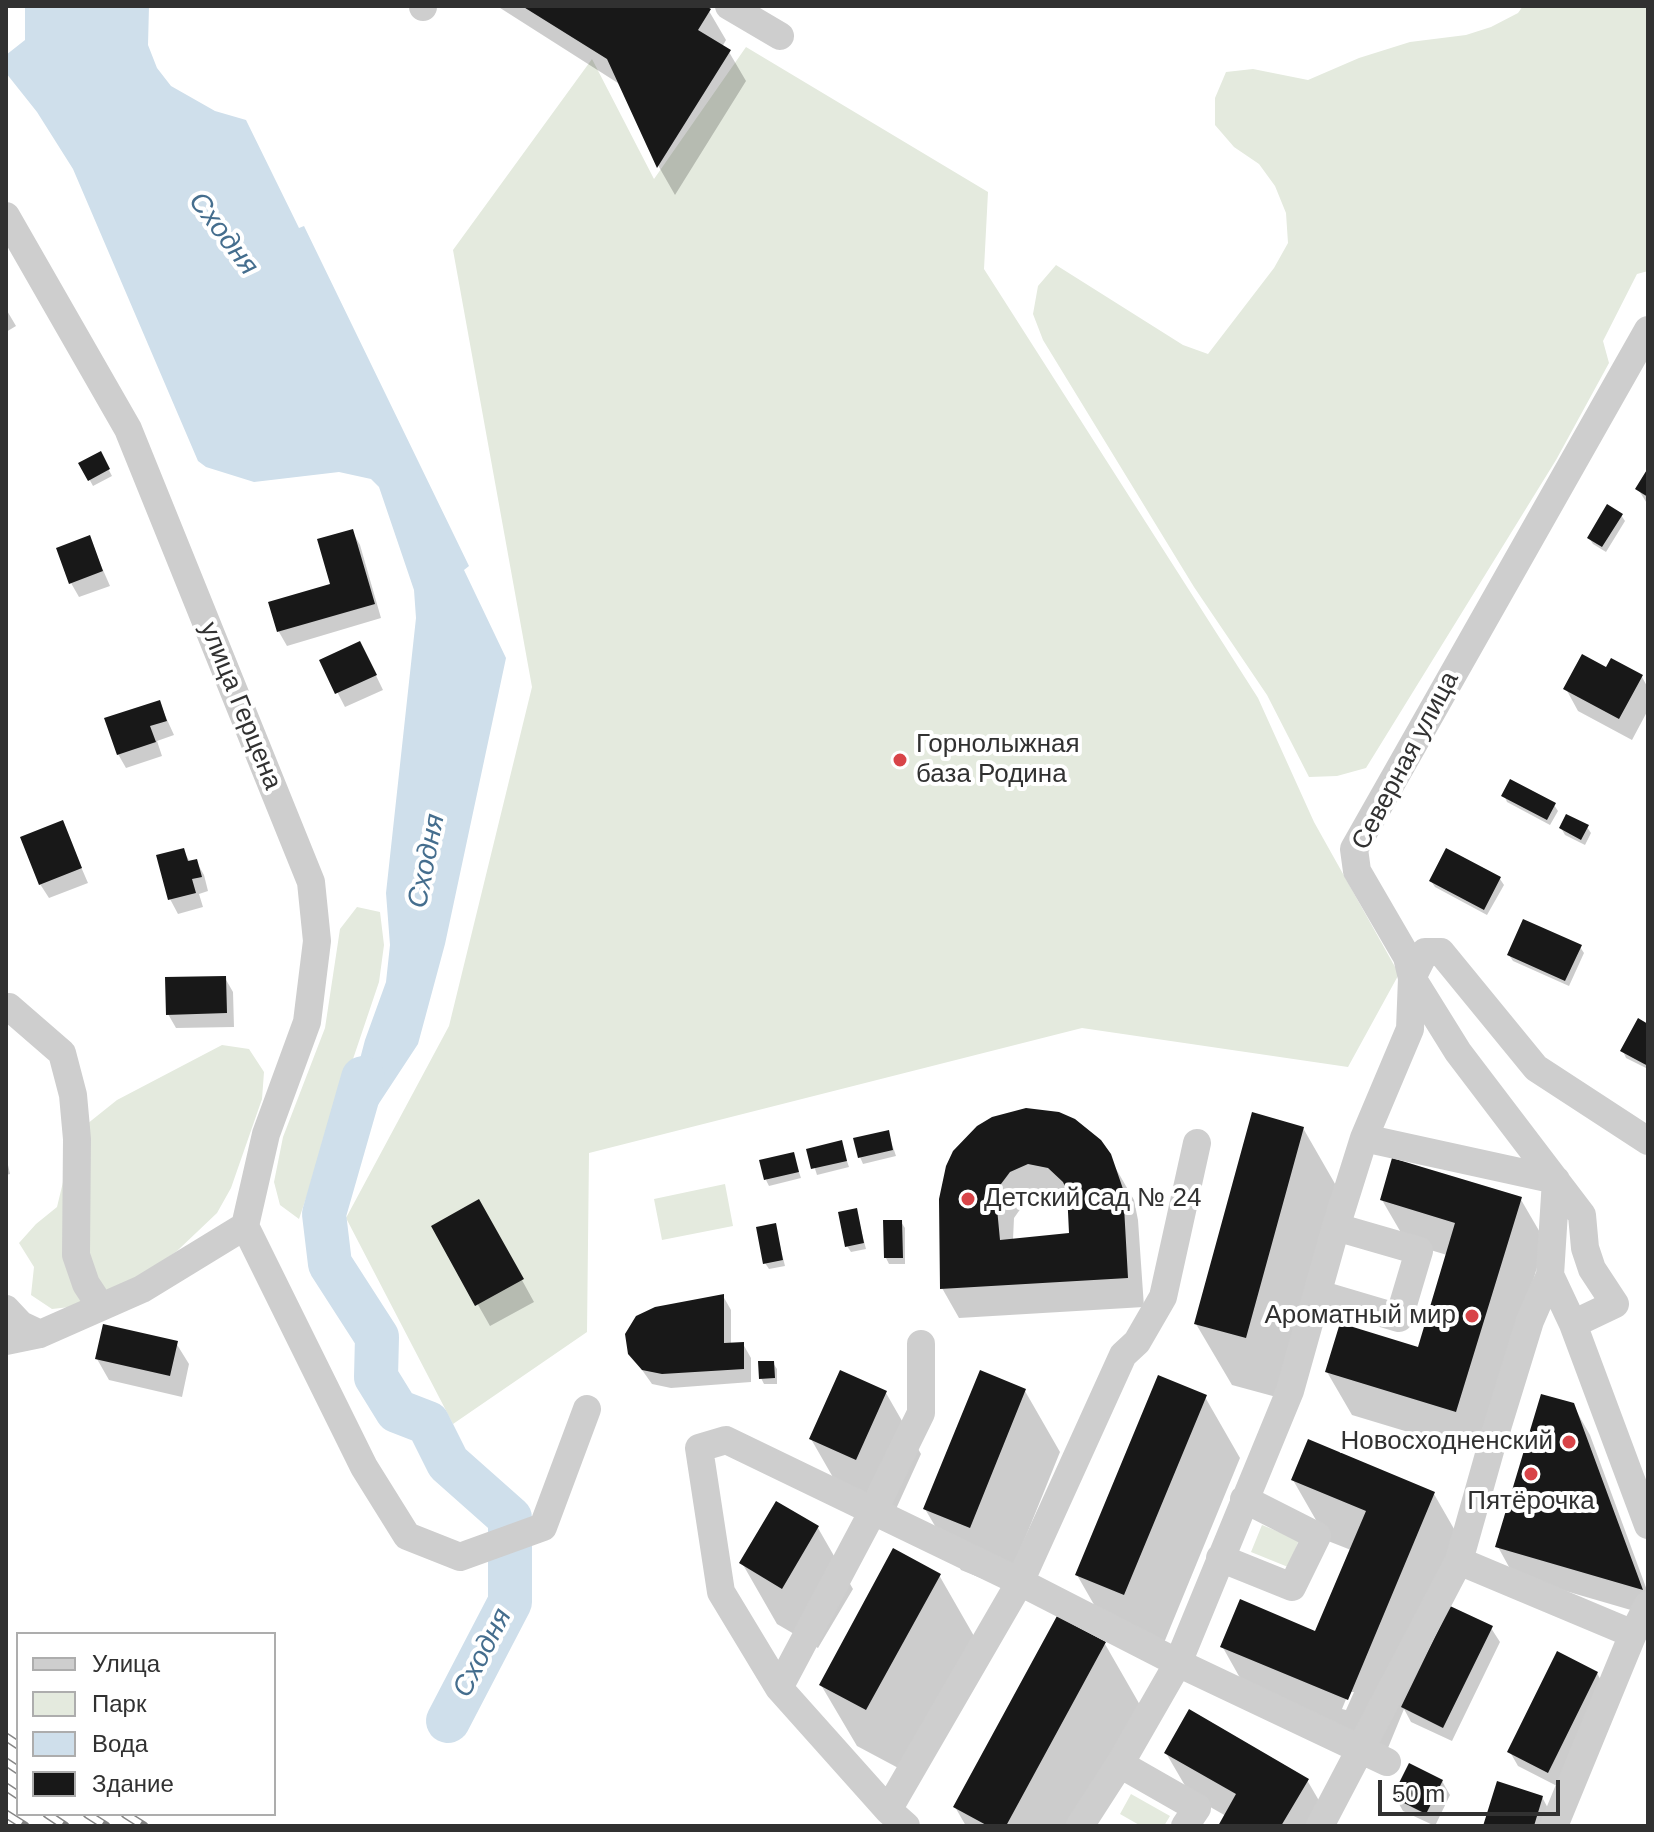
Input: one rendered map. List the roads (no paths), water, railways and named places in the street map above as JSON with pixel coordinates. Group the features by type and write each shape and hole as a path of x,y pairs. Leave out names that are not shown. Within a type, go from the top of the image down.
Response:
{"street":[{"path":"729,6 780,36"},
{"name":"улица Герцена","path":"6,216 128,429 311,882 317,941 307,1022 266,1134 245,1226"},
{"name":"Северная улица","path":"1573,1324 1615,1304 1592,1269 1585,1248 1582,1215 1458,1052 1412,978 1407,957 1357,871 1354,849 1648,330"},
{"path":"1080,1826 1178,1663 1290,1391 1364,1138 1410,1029 1412,978 1425,952 1441,952 1536,1068 1648,1141"},
{"path":"9,1007 62,1053 73,1095 77,1139 76,1255 86,1284 101,1307"},
{"path":"1320,1826 1459,1561 1530,1321 1550,1275 1556,1180 1364,1138"},
{"path":"1197,1143 1163,1297 1137,1342 1123,1355 1020,1582 897,1818 779,1688 721,1592 699,1448 726,1440 1020,1582 1178,1663 1387,1762"},
{"path":"6,1341 40,1334 142,1289 245,1226 364,1467 407,1536 460,1557 543,1527 587,1409"},
{"path":"1318,1294 1399,1318 1419,1251 1336,1227"},
{"path":"1550,1275 1573,1324 1648,1525"},
{"path":"6,1309 21,1325 40,1334"},
{"path":"779,1688 921,1413 921,1344"},
{"path":"1220,1558 1292,1587 1317,1536 1244,1499"},
{"path":"1459,1561 1633,1634"},
{"path":"1554,1826 1633,1634 1648,1605"},
{"path":"1120,1764 1197,1808 1185,1826"}],"water":[{"path":"25,6 149,6 148,45 157,68 171,86 215,111 246,120 299,228 304,226 469,566 464,570 506,658 445,944 418,1044 372,1114 347,1136 342,1132 350,1097 365,1040 386,982 390,945 386,893 416,618 414,590 379,487 371,479 339,472 254,482 206,467 198,461 73,169 37,112 6,73 6,55 25,40"}],"waterway":[{"name":"Сходня","path":"363,1078 324,1214 330,1264 377,1337 376,1377 397,1411 428,1423 448,1463 510,1518 510,1602 448,1721"}],"railway":[{"path":"6,1737 16,1744"},
{"path":"6,1762 16,1769"},
{"path":"6,1787 16,1794"},
{"path":"6,1814 25,1826"},
{"path":"50,1816 65,1826"},
{"path":"90,1816 106,1826"},
{"path":"128,1816 144,1826"}],"place":[{"name":"Горнолыжная база Родина","path":"900,760"},
{"name":"Детский сад № 24","path":"968,1199"},
{"name":"Ароматный мир","path":"1472,1316"},
{"name":"Новосходненский","path":"1569,1442"},
{"name":"Пятёрочка","path":"1531,1474"}]}
